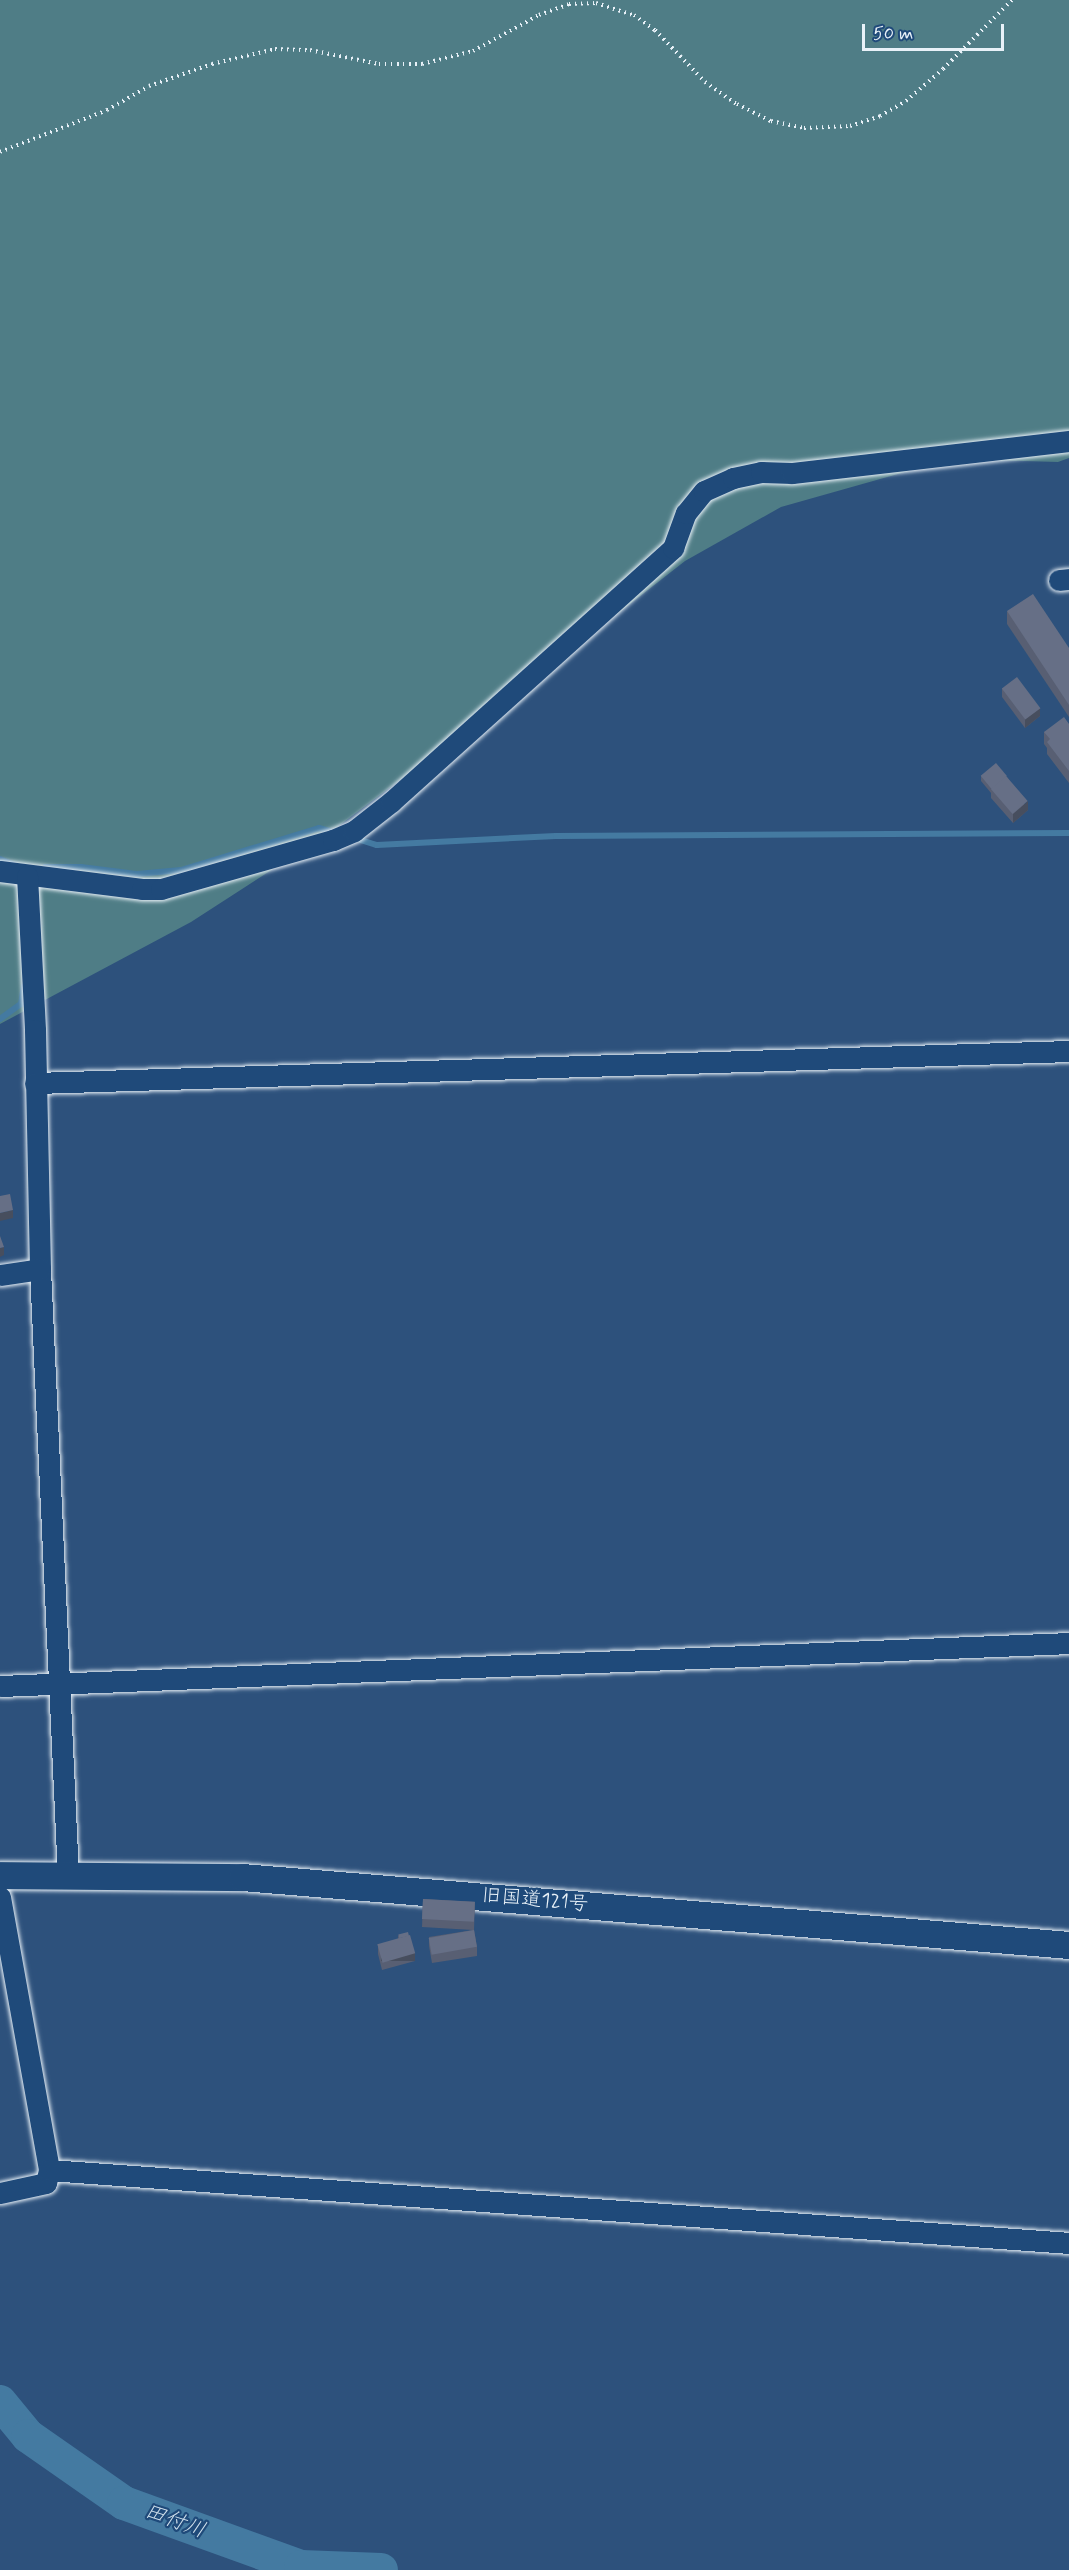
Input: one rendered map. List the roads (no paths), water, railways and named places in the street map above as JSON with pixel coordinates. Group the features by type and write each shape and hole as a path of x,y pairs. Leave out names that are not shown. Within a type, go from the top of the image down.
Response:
{"street":[{"path":"0,871 142,889 161,889 333,840 354,831 391,802 673,548 686,513 704,491 733,478 761,472 792,473 1069,441"},
{"path":"27,876 40,1269 68,1876"},
{"path":"35,1083 1069,1051"},
{"path":"0,1275 40,1269"},
{"path":"0,1686 1069,1643"},
{"name":"旧国道121号","path":"0,1875 242,1877 1069,1945"},
{"path":"0,1897 49,2170 46,2183 0,2193"},
{"path":"49,2170 1069,2243"}],"waterway":[{"path":"45,867 81,867 137,874 181,870 319,828 336,833"},
{"path":"354,838 377,845 556,836 1069,833"},
{"path":"0,859 14,865"},
{"path":"0,1019 21,1004 24,986"},
{"name":"田付川","path":"0,2402 28,2436 124,2503 301,2567 381,2570"}]}
